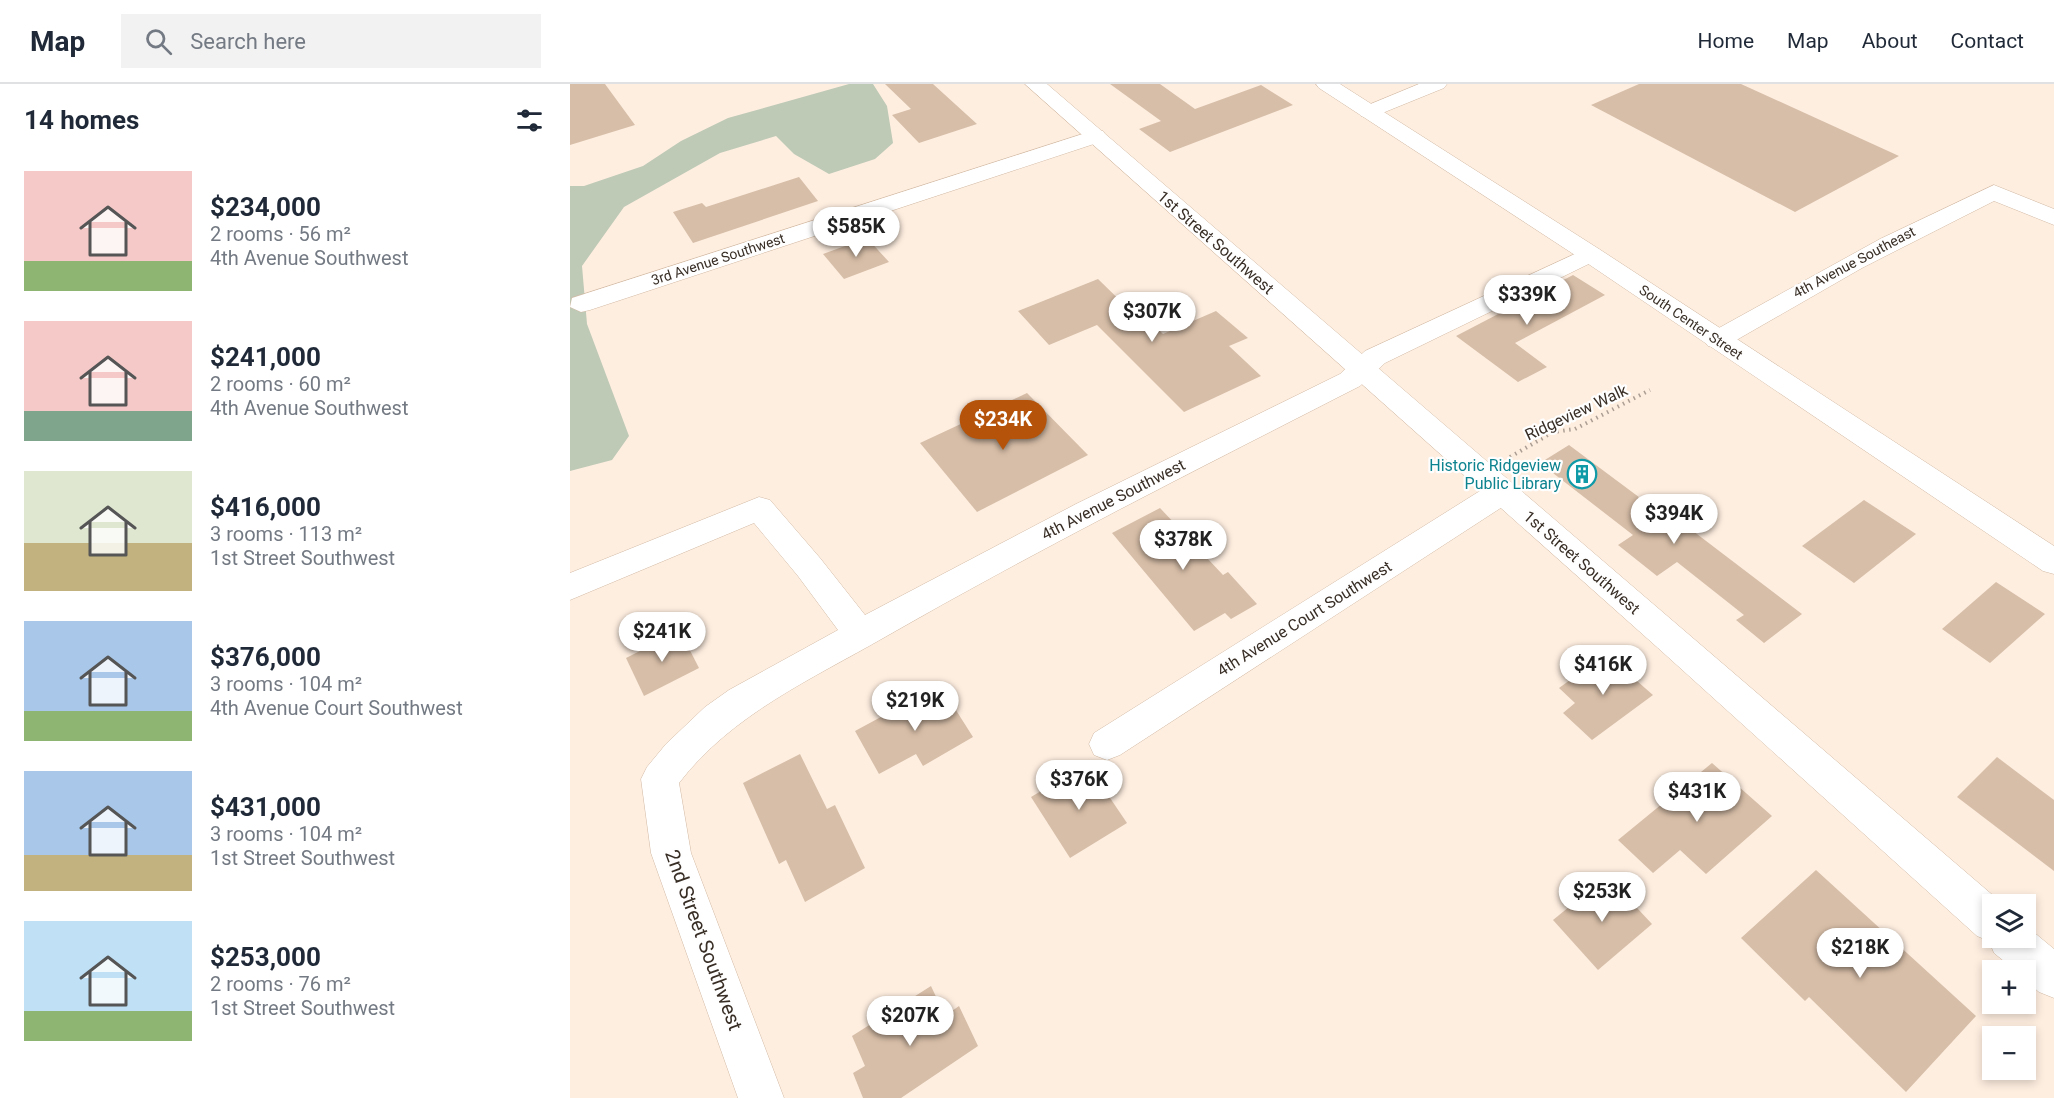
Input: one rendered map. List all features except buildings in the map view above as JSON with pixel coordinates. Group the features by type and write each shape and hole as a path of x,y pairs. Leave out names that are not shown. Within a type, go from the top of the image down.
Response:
{"street":[{"name":"1st Street Southwest","path":"1037,84 1982,913"},
{"name":"South Center Street","path":"1326,84 1590,254 2054,562"},
{"path":"1368,112 1437,84"},
{"name":"3rd Avenue Southwest","path":"580,304 1095,136"},
{"name":"4th Avenue Southeast","path":"1717,340 1828,275 1994,192 2054,218"},
{"name":"4th Avenue Southwest","path":"660,779 686,745 718,717 860,634 1087,512 1350,380 1375,357 1590,254"},
{"name":"4th Avenue Court Southwest","path":"1107,744 1491,483"},
{"path":"570,587 759,508 809,567 860,634"},
{"name":"2nd Street Southwest","path":"660,779 671,853 761,1098"},
{"path":"2021,948 2054,977"}],"path":[{"name":"Ridgeview Walk","path":"1491,483 1553,432 1575,429 1650,390"}],"green space":[{"path":"849,84 873,84 887,106 893,143 875,159 829,174 794,154 776,136 720,153 624,207 582,266 587,324 629,436 612,460 570,471 570,186 584,186 643,166 681,141 728,118"}],"place":[{"name":"Historic Ridgeview Public Library","path":"1582,474"}]}
